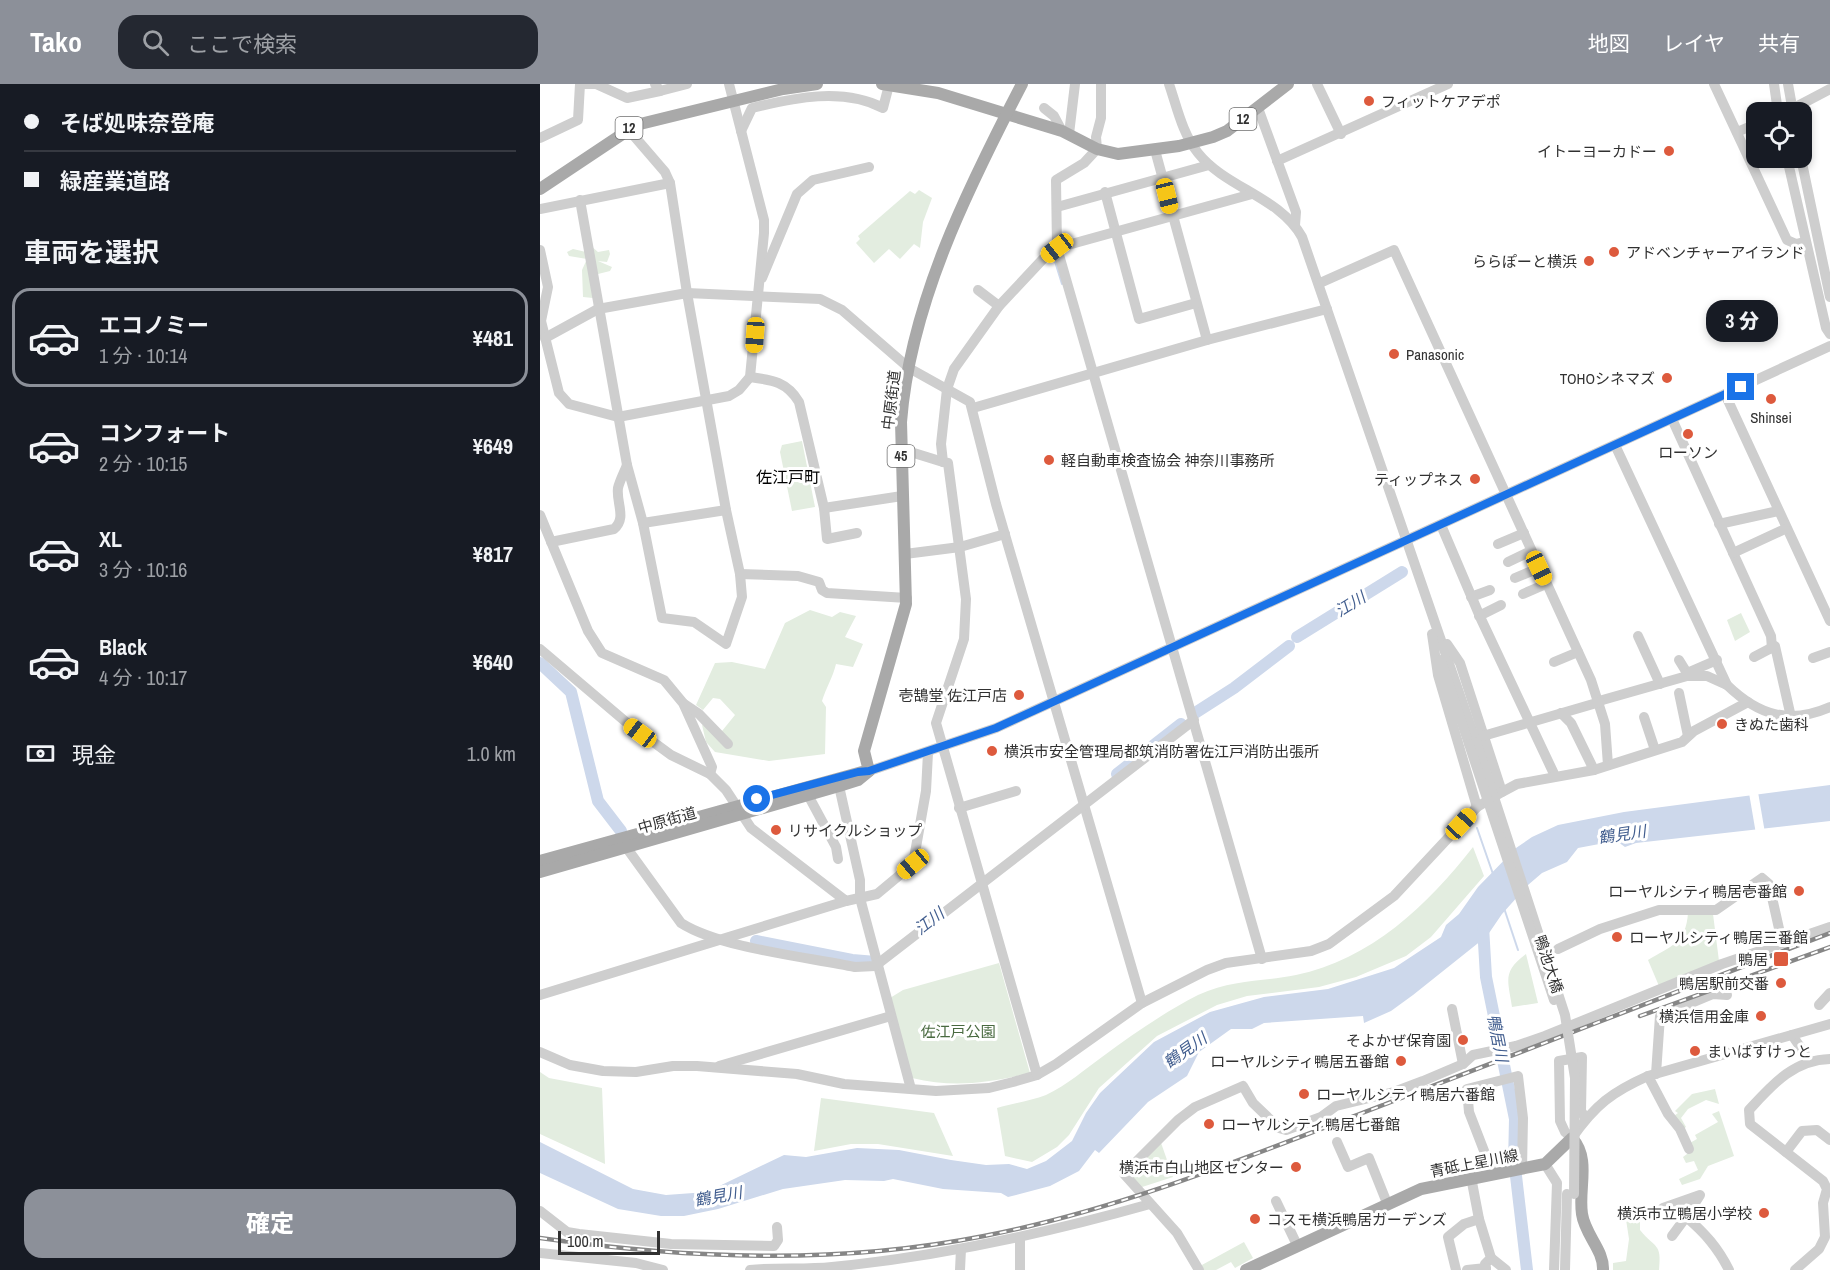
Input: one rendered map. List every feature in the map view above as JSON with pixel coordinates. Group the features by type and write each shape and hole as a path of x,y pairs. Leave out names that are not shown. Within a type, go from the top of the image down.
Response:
{"main road":[{"name":"12","path":"540,189 554,182 628,129 666,116 817,84"},
{"name":"12","path":"882,84 938,89 1006,115 1065,133 1096,149 1118,154 1191,143 1227,131 1288,84"},
{"name":"中原街道","path":"869,771 864,751 901,628 907,598 901,449 903,403 909,368 925,306 939,266 1022,84"},
{"name":"中原街道","path":"540,861 740,809 808,795 858,780 869,771"},
{"name":"中原街道","path":"540,872 626,847 858,772 869,771"},
{"path":"1545,1164 1572,1138 1580,1146 1583,1160 1583,1221 1588,1236 1600,1253 1603,1270"},
{"name":"青砥上星川線","path":"1246,1270 1420,1189 1545,1164"}],"street":[{"path":"541,135 578,120 581,84 596,84 627,98 657,87 687,84"},
{"path":"540,250 548,287 541,321 559,393 568,404 618,417 729,396 739,390 750,377 764,220 729,84"},
{"path":"1065,133 1075,84"},
{"path":"1101,84 1101,118 1096,149 1084,163 1056,180 1057,248 1262,958"},
{"path":"1169,84 1191,143 1209,165 1283,213 1295,225 1320,283 1435,633 1476,741 1502,792"},
{"path":"1317,84 1341,134"},
{"path":"1277,161 1448,84"},
{"path":"1714,84 1787,240 1796,244 1804,242"},
{"path":"1774,84 1777,102"},
{"path":"1788,84 1791,102"},
{"path":"741,131 752,108 789,99 846,98 864,100 883,108 889,85"},
{"path":"1808,102 1830,89"},
{"path":"1044,108 1054,116 1065,133"},
{"path":"1258,108 1296,212 1295,225"},
{"path":"1737,132 1746,128"},
{"path":"580,200 627,465 643,523 662,618 694,622 726,644 742,597 740,574 726,510 687,293 670,183 665,172 628,129"},
{"path":"1155,150 1207,340"},
{"path":"1057,207 1209,165"},
{"path":"759,283 767,269 797,194 806,184 869,167"},
{"path":"1789,168 1804,242 1826,328 1830,334"},
{"path":"1803,168 1830,297"},
{"path":"540,208 670,183"},
{"path":"1105,192 1139,319 1196,303"},
{"path":"944,462 940,444 948,389 954,369 999,306 1043,259 1057,248 1252,194"},
{"path":"1320,283 1394,250 1508,494 1531,551 1600,701 1605,724 1608,765"},
{"path":"978,290 999,306"},
{"path":"545,338 598,309 687,293 828,302 842,310 909,368 970,402 1005,534 1142,1003"},
{"path":"973,408 1207,340 1327,309"},
{"path":"869,771 942,748 1055,701 1830,346"},
{"path":"750,377 776,380 791,389 799,402 824,508 827,539 857,533"},
{"path":"1725,394 1830,621"},
{"path":"1672,419 1771,636 1772,648"},
{"path":"1615,445 1727,685"},
{"path":"901,449 948,463 960,547 966,619 964,639 936,723 958,808 1037,1075"},
{"path":"551,542 614,529 618,526 621,515 619,485 627,465"},
{"path":"824,508 902,496"},
{"path":"643,523 726,510"},
{"path":"1719,524 1778,511"},
{"path":"540,515 588,631 602,653 664,680 683,703 712,767 710,774"},
{"path":"1440,525 1479,616 1555,776"},
{"path":"1733,553 1785,528"},
{"path":"1498,544 1524,533"},
{"path":"904,554 960,547 1005,534"},
{"path":"1508,562 1531,551"},
{"path":"1515,578 1539,568"},
{"path":"740,574 798,576 819,582 827,593 907,598"},
{"path":"1523,594 1546,584"},
{"path":"1472,597 1490,590"},
{"path":"1479,616 1501,606"},
{"path":"1435,633 1460,663 1476,741"},
{"path":"1435,633 1438,675 1477,807"},
{"path":"1638,636 1660,684"},
{"path":"1754,657 1776,646 1791,717"},
{"path":"540,649 626,722 676,757 710,774 740,809 751,828 846,901"},
{"path":"1554,662 1578,652"},
{"path":"1813,658 1830,652"},
{"path":"1679,660 1687,675"},
{"path":"1476,741 1687,675 1717,660"},
{"path":"1687,675 1707,676 1727,685 1762,711 1791,717 1815,713 1830,707"},
{"path":"1679,693 1688,736"},
{"path":"540,1052 570,1065 603,1071 636,1072 681,1065 797,1074 844,1084 949,1091 989,1088 1037,1075 1142,1003 1216,967 1311,951 1329,944 1394,896 1477,807 1517,784 1594,770 1682,742 1688,736 1748,702"},
{"path":"683,703 699,714 728,744"},
{"path":"1561,713 1571,723 1594,770"},
{"path":"1645,717 1654,750"},
{"path":"626,847 681,923 693,930 719,939 855,967 877,965 1194,720"},
{"name":"鴨池大橋","path":"1476,741 1556,1009 1567,1077 1570,1194"},
{"path":"540,995 719,939 877,894 913,864 926,791 928,753"},
{"path":"839,786 860,880 860,898 911,1089"},
{"path":"958,808 1016,791"},
{"path":"808,795 836,847 838,859"},
{"path":"1558,949 1600,929 1659,910 1716,910 1762,878 1769,884 1782,942"},
{"path":"1199,1270 1177,1233 1125,1178 1124,1173 1178,1120 1215,1097 1243,1086 1263,1113 1279,1128 1286,1130 1320,1117 1336,1106 1394,1092 1463,1064 1473,1054 1516,1046 1755,951 1830,927"},
{"path":"1819,1005 1830,993"},
{"path":"1689,1149 1680,1129 1668,1114 1652,1075 1659,1016 1713,994 1727,995"},
{"path":"1452,1009 1463,1064"},
{"path":"713,1067 891,1016"},
{"path":"1586,1119 1581,1111 1582,1057 1559,1060 1560,1121 1565,1132 1572,1138 1586,1119 1610,1095 1652,1075 1830,1024"},
{"path":"1792,1035 1809,1060"},
{"path":"1795,1270 1819,1249 1825,1237 1823,1203 1827,1189 1823,1181 1750,1124 1749,1110 1774,1083 1809,1060 1830,1059"},
{"path":"1493,1174 1469,1112 1467,1089 1514,1076 1518,1076 1523,1118 1522,1169"},
{"path":"1786,1152 1802,1131 1816,1130 1830,1140"},
{"path":"1337,1142 1348,1167 1369,1158 1387,1203"},
{"path":"1545,1164 1557,1183 1554,1270"},
{"path":"1472,1177 1488,1265"},
{"path":"1565,1270 1570,1194"},
{"path":"1570,1194 1570,1270"},
{"path":"1663,1208 1700,1195 1672,1236"},
{"path":"1276,1201 1297,1245"},
{"path":"750,1270 886,1265 1020,1238 1150,1204"},
{"path":"540,1211 567,1232 671,1244 774,1246 778,1240 777,1227"},
{"path":"1686,1217 1719,1249 1729,1270"},
{"path":"1456,1270 1448,1237 1464,1224 1479,1219"},
{"path":"1020,1238 1020,1270"},
{"path":"960,1270 961,1249"},
{"path":"540,1253 636,1263 663,1270"},
{"path":"579,1258 579,1270"},
{"path":"1467,1270 1488,1265 1506,1270"}],"green space":[{"path":"919,190 932,198 923,222 920,248 914,244 900,259 889,249 874,263 856,243 860,239 858,236 910,191 915,194"},
{"path":"591,246 598,252 609,250 607,262 598,261 612,267 610,271 590,276 593,298 583,297 582,270 587,259 569,256 567,252 573,249 586,252"},
{"path":"802,441 815,507 792,511 780,452 782,445"},
{"path":"810,610 832,617 840,612 856,616 845,637 863,644 853,667 836,664 822,701 826,707 825,754 769,761 715,752 706,742 702,725 722,731 735,715 720,699 713,698 703,710 696,705 715,663 732,662 765,669 785,623"},
{"path":"1741,613 1750,632 1735,641 1727,620"},
{"path":"1473,847 1484,876 1431,937 1406,956 1356,977 1319,987 1247,996 1217,1005 1157,1036 1099,1088 1069,1135 1057,1147 1032,1162 1005,1156 997,1108 1054,1091 1149,1024 1198,995 1235,983 1296,975 1323,968 1349,957 1373,943 1417,909 1456,869"},
{"path":"1688,913 1713,914 1719,961 1659,986 1648,960 1670,947 1681,937 1687,923"},
{"path":"1526,954 1538,1003 1512,1007 1508,977 1513,966"},
{"name":"佐江戸公園","path":"999,963 1030,1073 971,1083 942,1083 912,1078 890,998 903,990"},
{"path":"540,1072 549,1078 602,1088 605,1164 540,1134"},
{"path":"1715,1089 1719,1104 1706,1100 1688,1109 1681,1118 1686,1127 1683,1129 1674,1116 1678,1113 1675,1111 1692,1094"},
{"path":"821,1098 934,1113 953,1156 878,1144 851,1144 814,1151"},
{"path":"1719,1111 1734,1156 1708,1166 1700,1179 1682,1185 1679,1179 1698,1170 1694,1161 1686,1163 1683,1157 1691,1151 1688,1144 1697,1139 1695,1135 1718,1122 1712,1114"},
{"path":"1160,1140 1173,1177 1139,1188 1127,1172"},
{"path":"1619,1207 1629,1208 1640,1221 1640,1230 1658,1250 1659,1270 1613,1270 1613,1263 1626,1261 1629,1239 1625,1213 1618,1210"},
{"path":"1244,1242 1253,1258 1235,1268 1231,1262 1216,1270 1202,1270 1200,1266"}],"water":[{"name":"鶴見川","path":"1830,785 1830,821 1636,843 1625,847 1618,842 1610,842 1578,848 1567,862 1542,873 1528,885 1502,914 1487,936 1391,1011 1364,1023 1363,1016 1264,1023 1252,1029 1231,1029 1199,1052 1187,1076 1148,1102 1099,1153 1095,1150 1079,1171 1050,1186 1008,1197 1001,1193 943,1189 893,1179 884,1181 845,1180 783,1189 718,1209 684,1216 661,1216 618,1209 540,1173 540,1142 633,1189 666,1195 707,1192 784,1155 806,1157 857,1148 899,1150 986,1165 1009,1164 1027,1169 1046,1161 1072,1141 1086,1113 1100,1093 1154,1042 1210,1012 1264,997 1328,989 1394,968 1441,937 1446,925 1459,914 1478,887 1516,848 1532,837 1558,825 1624,812"}],"pier":[{"path":"1758,792 1765,833 1756,834 1749,793"}],"waterway":[{"path":"1053,255 1062,284"},
{"name":"江川","path":"1297,637 1402,572"},
{"name":"江川","path":"1195,713 1234,688 1289,646"},
{"name":"江川","path":"540,663 571,692 598,801 621,831"},
{"name":"江川","path":"1117,774 1181,724"},
{"path":"1477,828 1493,874"},
{"path":"1504,908 1518,950"},
{"name":"鴨居川","path":"1483,926 1486,977 1515,1119 1514,1165"},
{"name":"江川","path":"756,941 852,960 876,962"},
{"name":"鴨居川","path":"1516,1176 1527,1270"}],"railway":[{"path":"540,1238 651,1251 762,1256 818,1255 873,1252 929,1245 1032,1226 1173,1184 1830,933"},
{"path":"1640,1016 1830,947"}],"place":[{"name":"フィットケアデポ","path":"1369,101"},
{"name":"イトーヨーカドー","path":"1669,151"},
{"name":"アドベンチャーアイランド","path":"1614,252"},
{"name":"ららぽーと横浜","path":"1589,261"},
{"name":"Panasonic","path":"1394,354"},
{"name":"TOHOシネマズ","path":"1667,378"},
{"name":"Shinsei","path":"1771,399"},
{"name":"ローソン","path":"1688,434"},
{"name":"軽自動車検査協会 神奈川事務所","path":"1049,460"},
{"name":"ティップネス","path":"1475,479"},
{"name":"壱鵠堂 佐江戸店","path":"1019,695"},
{"name":"きぬた歯科","path":"1722,724"},
{"name":"横浜市安全管理局都筑消防署佐江戸消防出張所","path":"992,751"},
{"name":"リサイクルショップ","path":"776,830"},
{"name":"ローヤルシティ鴨居壱番館","path":"1799,891"},
{"name":"ローヤルシティ鴨居三番館","path":"1617,937"},
{"name":"鴨居","path":"1781,959"},
{"name":"鴨居駅前交番","path":"1781,983"},
{"name":"横浜信用金庫","path":"1761,1016"},
{"name":"そよかぜ保育園","path":"1463,1040"},
{"name":"まいばすけっと","path":"1695,1051"},
{"name":"ローヤルシティ鴨居五番館","path":"1401,1061"},
{"name":"ローヤルシティ鴨居六番館","path":"1304,1094"},
{"name":"ローヤルシティ鴨居七番館","path":"1209,1124"},
{"name":"横浜市白山地区センター","path":"1296,1167"},
{"name":"横浜市立鴨居小学校","path":"1764,1213"},
{"name":"コスモ横浜鴨居ガーデンズ","path":"1255,1219"}],"district":[{"name":"佐江戸町","path":"788,477"}],"route":[{"path":"757,799 869,771 928,753 996,728 1741,387"}]}
